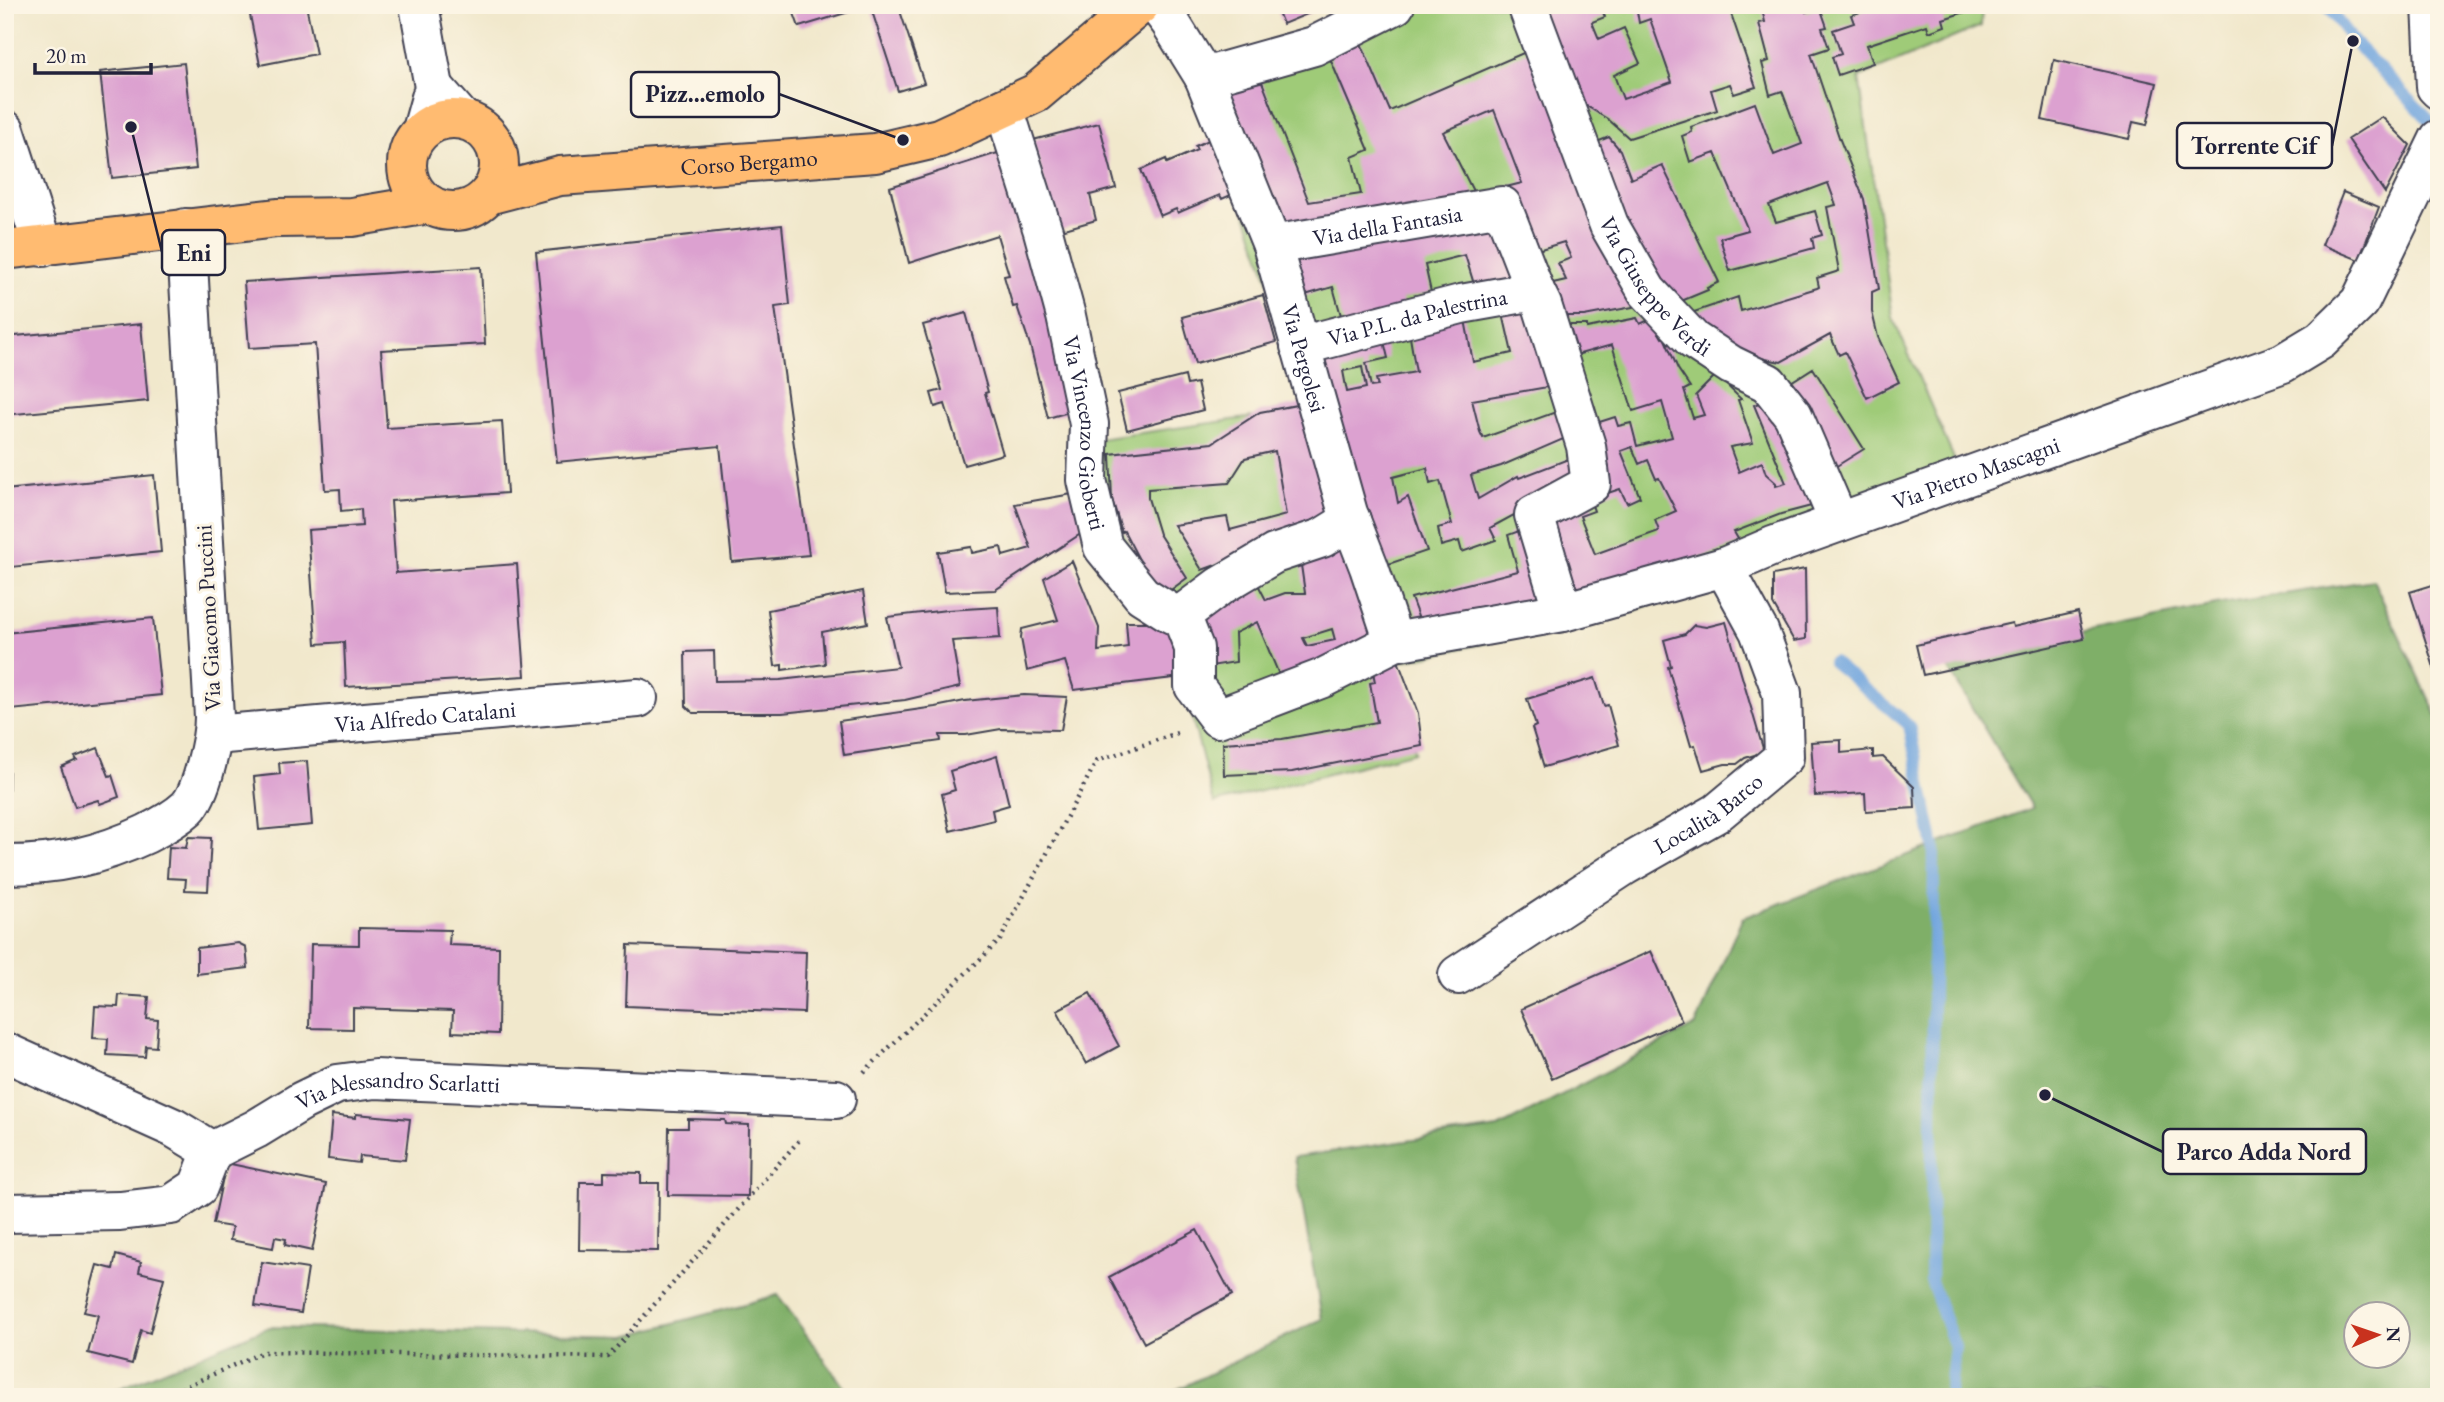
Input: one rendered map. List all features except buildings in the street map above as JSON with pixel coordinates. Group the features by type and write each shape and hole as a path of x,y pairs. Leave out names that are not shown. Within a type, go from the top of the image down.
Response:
{"main road":[{"name":"Corso Bergamo","path":"488,195 560,176 875,153 939,138 1035,93 1140,5"},
{"path":"277,218 374,187 415,147 434,122 447,119 477,129 560,176"},
{"path":"415,147 409,180 417,194 429,204 444,210 460,211 475,205 488,195 496,183 499,167 497,152 477,129"},
{"path":"5,250 277,218 352,217 429,204"}],"street":[{"path":"415,147 434,87 419,5"},
{"name":"Via Pergolesi","path":"1157,5 1204,77 1272,245 1351,520 1394,642"},
{"path":"1204,77 1314,46 1395,5"},
{"name":"Via Giuseppe Verdi","path":"1527,5 1609,225 1647,291 1693,340 1731,365 1768,383 1793,415 1839,522"},
{"path":"2432,5 2436,88 2439,90"},
{"path":"434,87 477,129"},
{"name":"Via Vincenzo Gioberti","path":"1004,108 1043,231 1066,316 1089,424 1087,480 1102,547 1142,595 1172,614 1181,615"},
{"path":"5,130 43,247"},
{"name":"Via Pietro Mascagni","path":"1218,718 1323,678 1394,642 1563,612 1724,567 1773,546 2283,363 2321,340 2360,302 2437,143"},
{"name":"Via della Fantasia","path":"1272,245 1503,206 1535,291"},
{"name":"Via Giacomo Puccini","path":"5,864 64,862 115,848 164,825 189,807 201,781 214,735 187,228"},
{"path":"1535,291 1586,446 1591,484 1534,514 1563,612"},
{"name":"Via P.L. da Palestrina","path":"1300,346 1461,304 1535,291"},
{"path":"1218,718 1194,687 1194,648 1181,615 1220,586 1273,554 1322,538 1351,520"},
{"name":"Località Barco","path":"1458,975 1624,866 1717,813 1784,757 1782,693 1759,631 1724,567"},
{"name":"Via Alfredo Catalani","path":"214,735 638,698"},
{"path":"5,1052 174,1128 212,1151 198,1187 171,1205 120,1211 5,1213"},
{"name":"Via Alessandro Scarlatti","path":"212,1151 337,1084 376,1079 836,1099"}],"path":[{"path":"163,1397 264,1352 608,1357 836,1099 1000,940 1097,761 1218,718"}],"green space":[{"path":"1377,5 1982,5 1981,26 1859,77 1893,318 1958,468 1634,611 1393,663 1415,752 1214,803 1194,725 1180,654 1119,542 1091,440 1311,409 1204,88"},
{"path":"2373,580 2439,720 2439,1397 1162,1397 1322,1319 1294,1157 1498,1128 1696,1025 1742,918 2032,808 1944,661 2221,604"},
{"path":"778,1295 851,1397 99,1397 269,1327 626,1336"}],"waterway":[{"path":"2326,5 2353,41 2439,130"},
{"path":"1833,662 1909,725 1934,847 1931,1281 1955,1347 1949,1397"}],"place":[{"name":"Torrente Cif","path":"2353,41"},
{"name":"Eni","path":"131,127"},
{"name":"Pizz...emolo","path":"903,140"},
{"name":"Parco Adda Nord","path":"2045,1095"}]}
